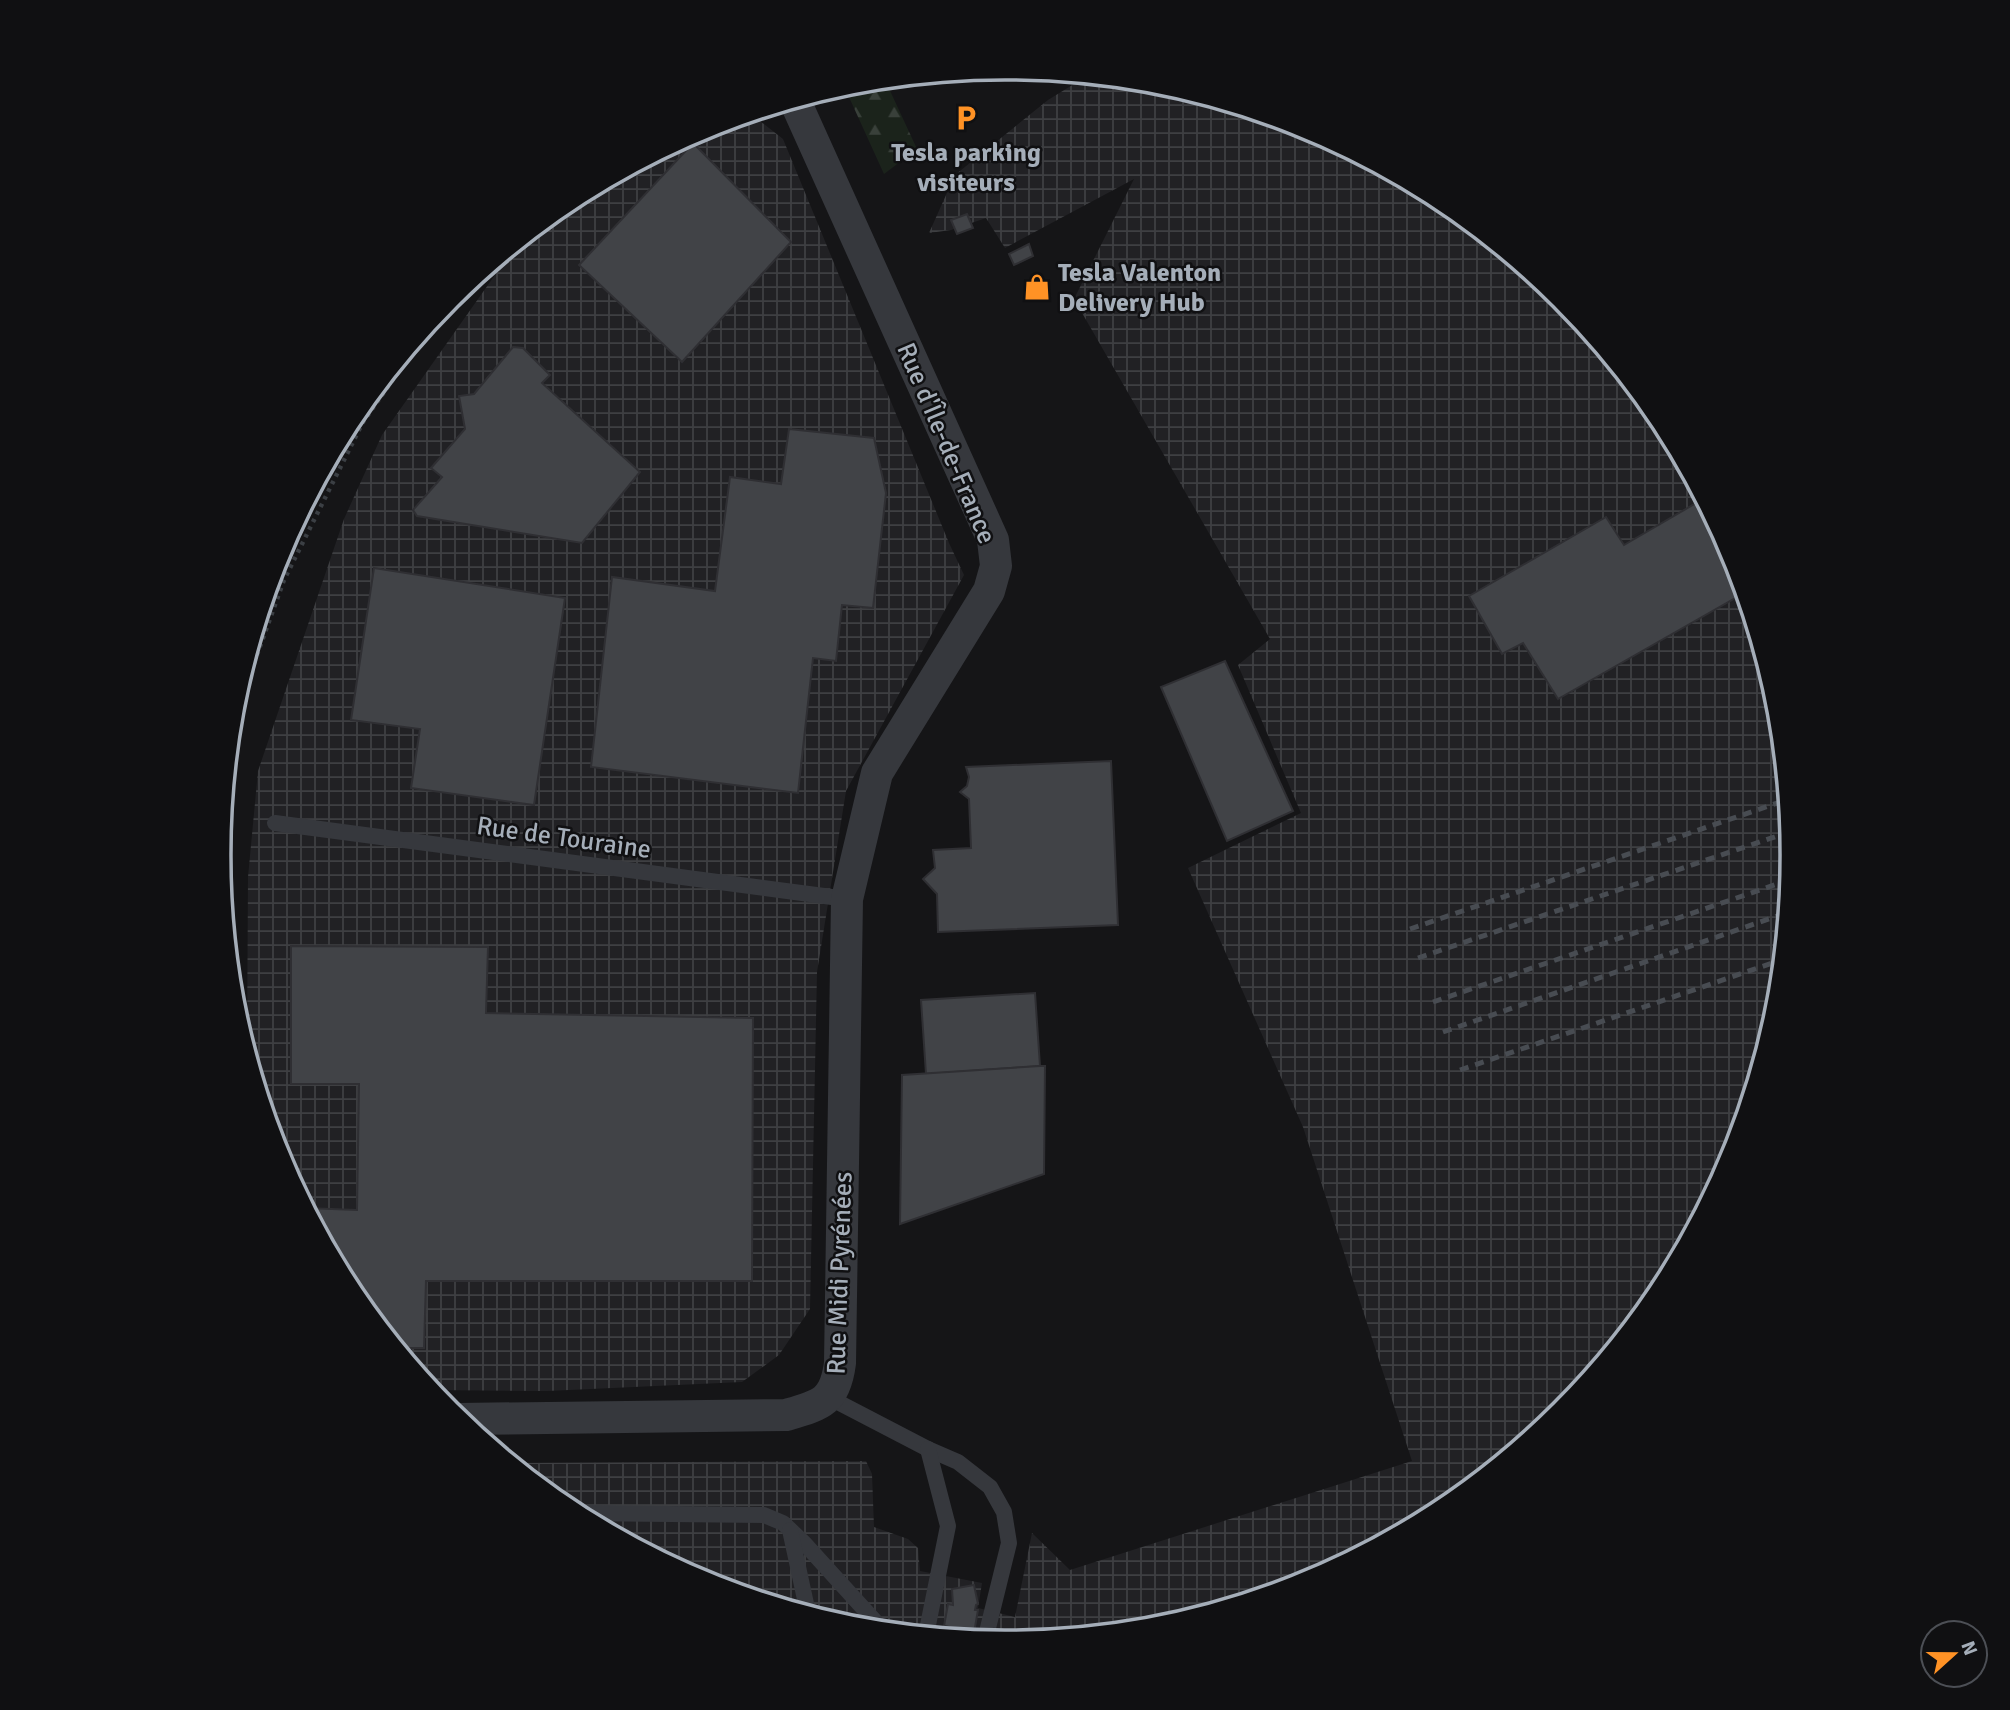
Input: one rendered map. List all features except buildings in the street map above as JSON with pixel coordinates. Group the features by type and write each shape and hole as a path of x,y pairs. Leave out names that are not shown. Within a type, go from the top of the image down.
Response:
{"street":[{"name":"Rue d'Île-de-France","path":"799,109 993,540 996,566 989,591 877,774 847,899"},
{"name":"Rue Midi Pyrénées","path":"474,1419 786,1415 813,1407 828,1397 837,1384 840,1363 847,899"}],"lane":[{"name":"Rue de Touraine","path":"275,823 847,899"},
{"path":"828,1397 958,1462 990,1487 1004,1512 1009,1543 988,1629"},
{"path":"928,1625 948,1526 929,1449"},
{"path":"598,1513 764,1515 783,1522 872,1618"},
{"path":"790,1529 806,1603"}],"path":[{"path":"257,654 284,580 363,423"}],"shaded area":[{"path":"1074,84 1156,95 1254,122 1348,160 1435,211 1476,241 1553,307 1587,344 1649,425 1676,468 1700,512 1738,606 1765,704 1773,754 1780,855 1778,906 1765,1006 1753,1055 1721,1151 1700,1198 1649,1285 1619,1326 1553,1403 1516,1437 1435,1499 1392,1526 1348,1550 1254,1588 1156,1615 1106,1623 1005,1630 954,1628 854,1615 805,1603 709,1571 618,1526 575,1499 526,1463 866,1461 872,1474 874,1527 908,1539 918,1548 920,1571 982,1583 978,1608 1015,1617 1032,1533 1070,1570 1412,1461 1303,1127 1188,868 1301,813 1238,665 1270,639 1074,299 1134,179 1005,248 986,218 951,230 929,233 955,175 1048,100"},
{"path":"760,121 783,139 964,575 846,791 817,972 810,1309 779,1355 742,1382 547,1391 445,1390 423,1366 361,1285 310,1198 289,1151 272,1104 247,1015 248,877 258,771 344,519 382,435 500,269 534,241 618,184 709,139"}],"green space":[{"path":"889,89 917,149 884,174 849,96"}],"railway":[{"path":"1410,929 1778,803"},
{"path":"1418,958 1779,835"},
{"path":"1433,1002 1779,883"},
{"path":"1443,1032 1777,916"},
{"path":"1460,1070 1772,963"}],"place":[{"name":"Tesla parking visiteurs","path":"966,118"},
{"name":"Tesla Valenton Delivery Hub","path":"1037,287"}]}
